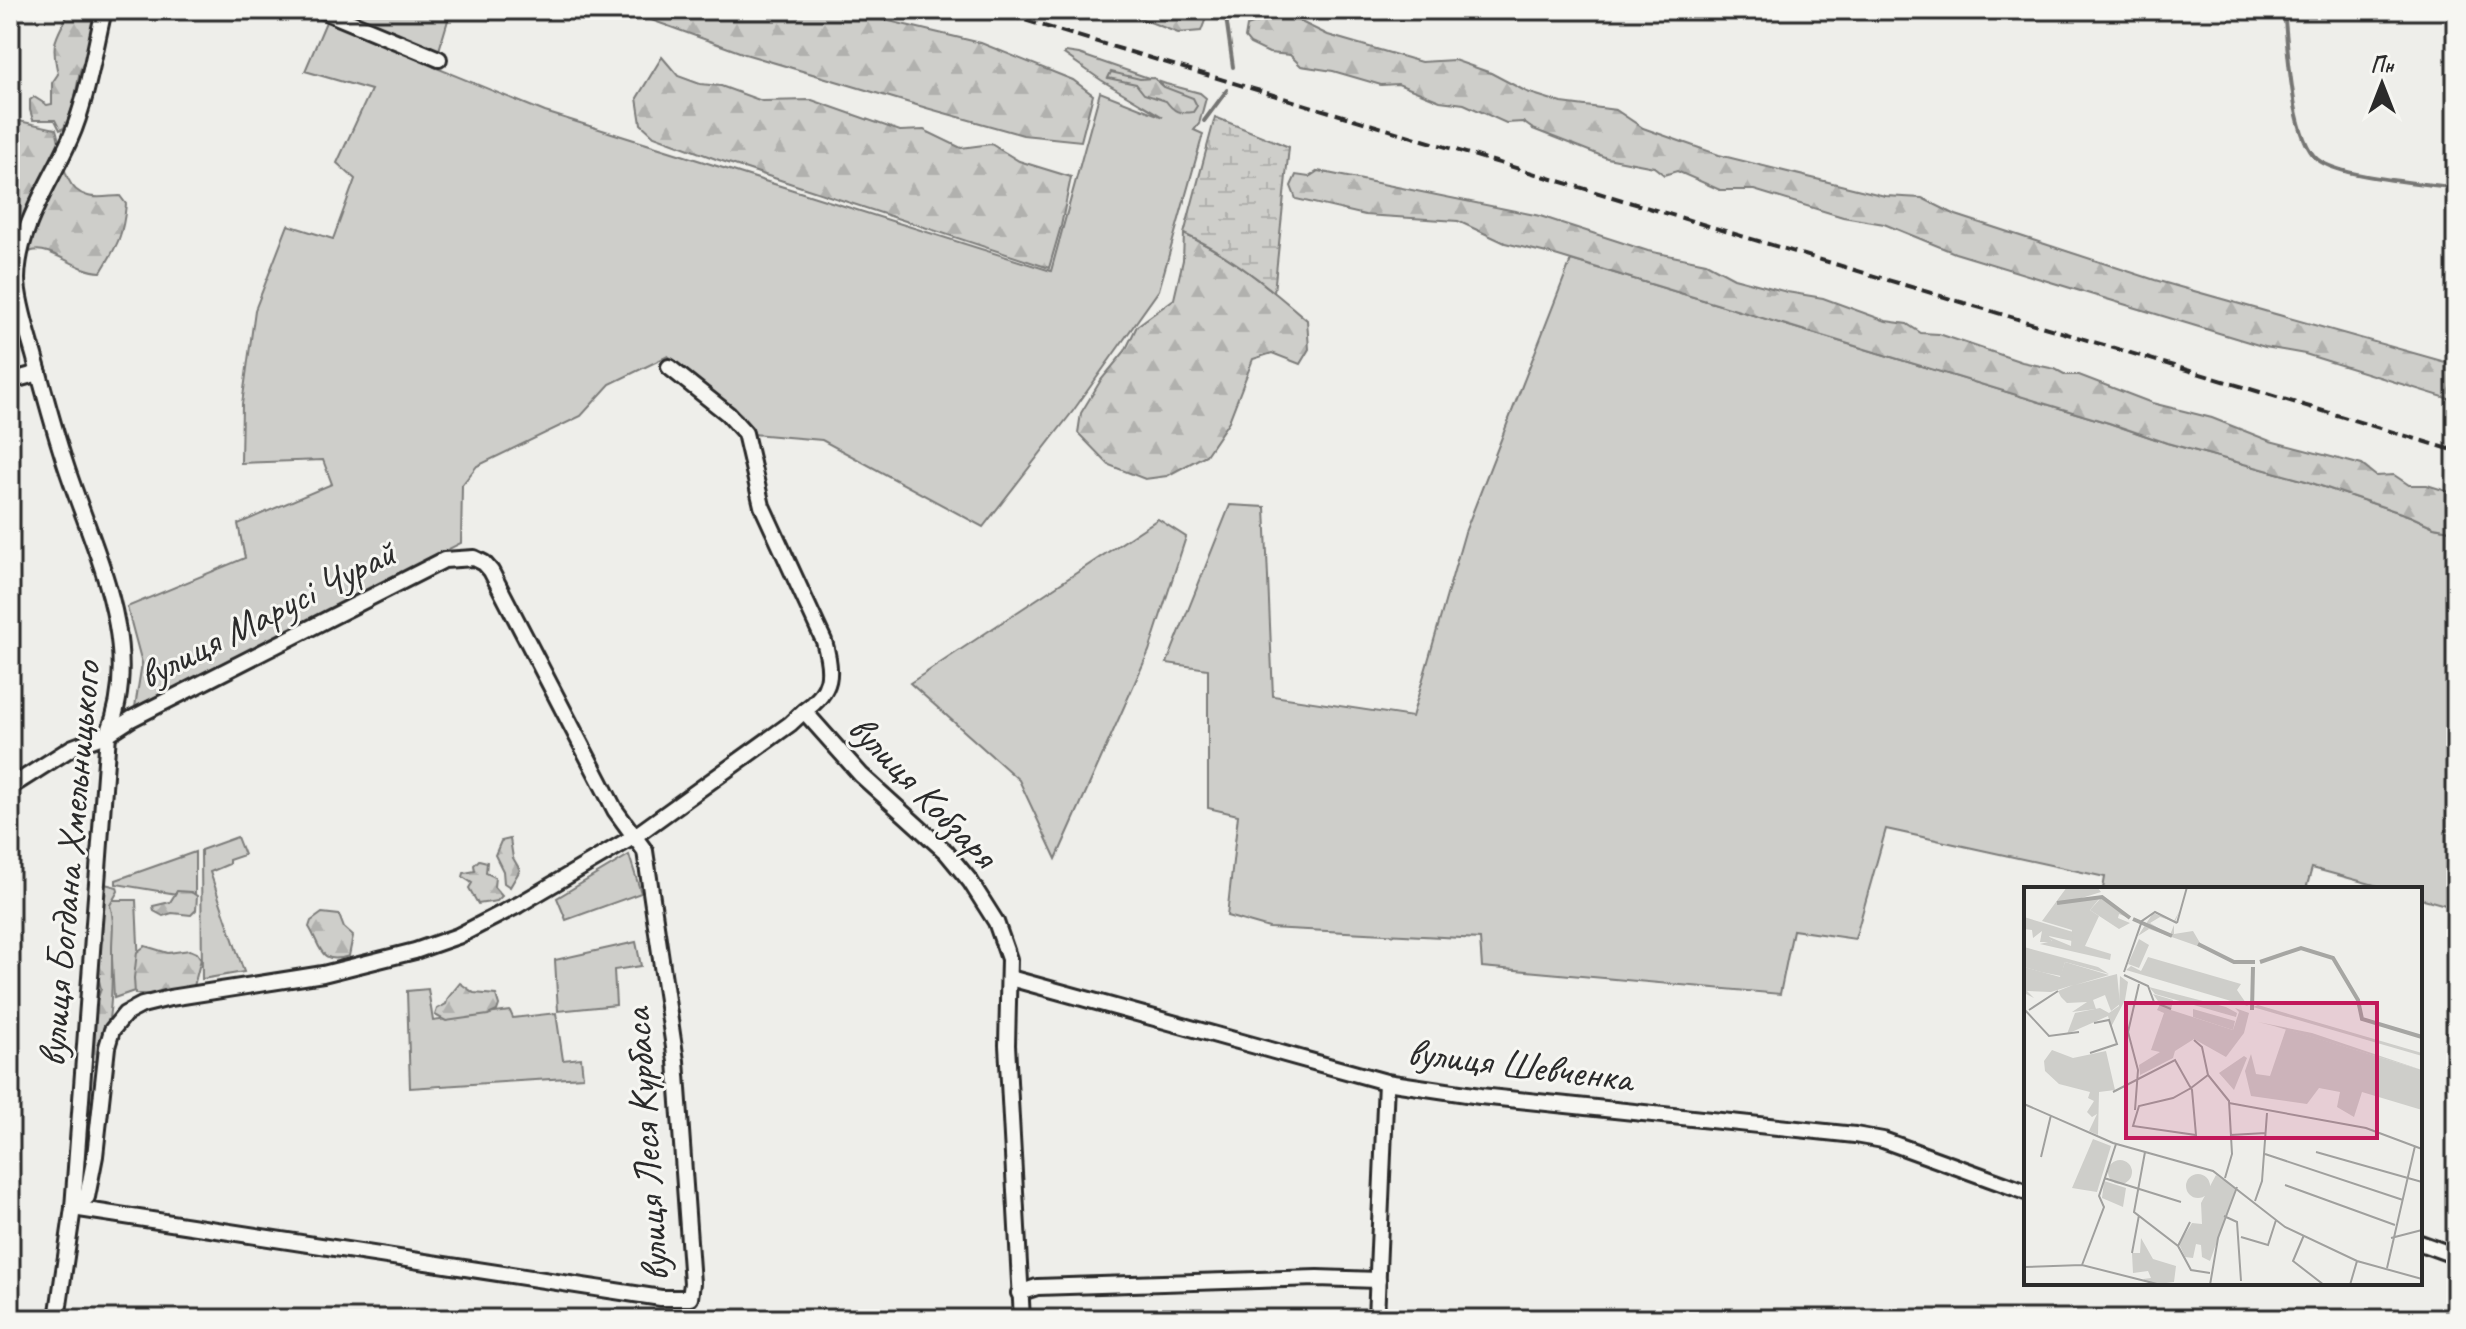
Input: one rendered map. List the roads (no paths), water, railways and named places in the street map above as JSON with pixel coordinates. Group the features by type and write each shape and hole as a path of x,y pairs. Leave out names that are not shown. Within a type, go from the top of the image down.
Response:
{"street":[{"name":"вулиця Богдана Хмельницького","path":"57,1319 73,1208 108,734 117,713 121,683 116,629 106,576 66,467 17,281 20,258 37,202 71,137 104,10"},
{"path":"321,10 439,59"},
{"name":"вулиця Кобзаря","path":"669,367 728,414 745,433 762,506 824,641 829,659 830,679 819,701 804,711 861,775 946,852 970,881 996,922 1009,959 1007,1045 1022,1319"},
{"path":"10,381 39,373"},
{"name":"вулиця Марусі Чурай","path":"10,787 73,747 108,734 131,719 444,560 474,558"},
{"name":"вулиця Леся Курбаса","path":"73,1208 661,1298 690,1298 692,1283 676,1061 645,851 615,810 491,571 474,558"},
{"path":"73,1208 87,1197 95,1156 107,1047 112,1030 125,1014 142,1005 170,998 323,974 458,936 518,905 635,836 804,711"},
{"name":"вулиця Шевченка","path":"1010,978 1386,1082 1480,1096 1883,1140 2024,1191"},
{"path":"1376,1319 1386,1082"},
{"path":"2422,1244 2456,1256"},
{"path":"1019,1293 1037,1287 1317,1278 1378,1280"}],"waterway":[{"path":"1225,10 1233,67"},
{"path":"2284,10 2296,111 2308,148 2317,159 2344,171 2363,175 2456,188"},
{"path":"1204,121 1227,90"}],"railway":[{"path":"991,10 2456,451"}]}
